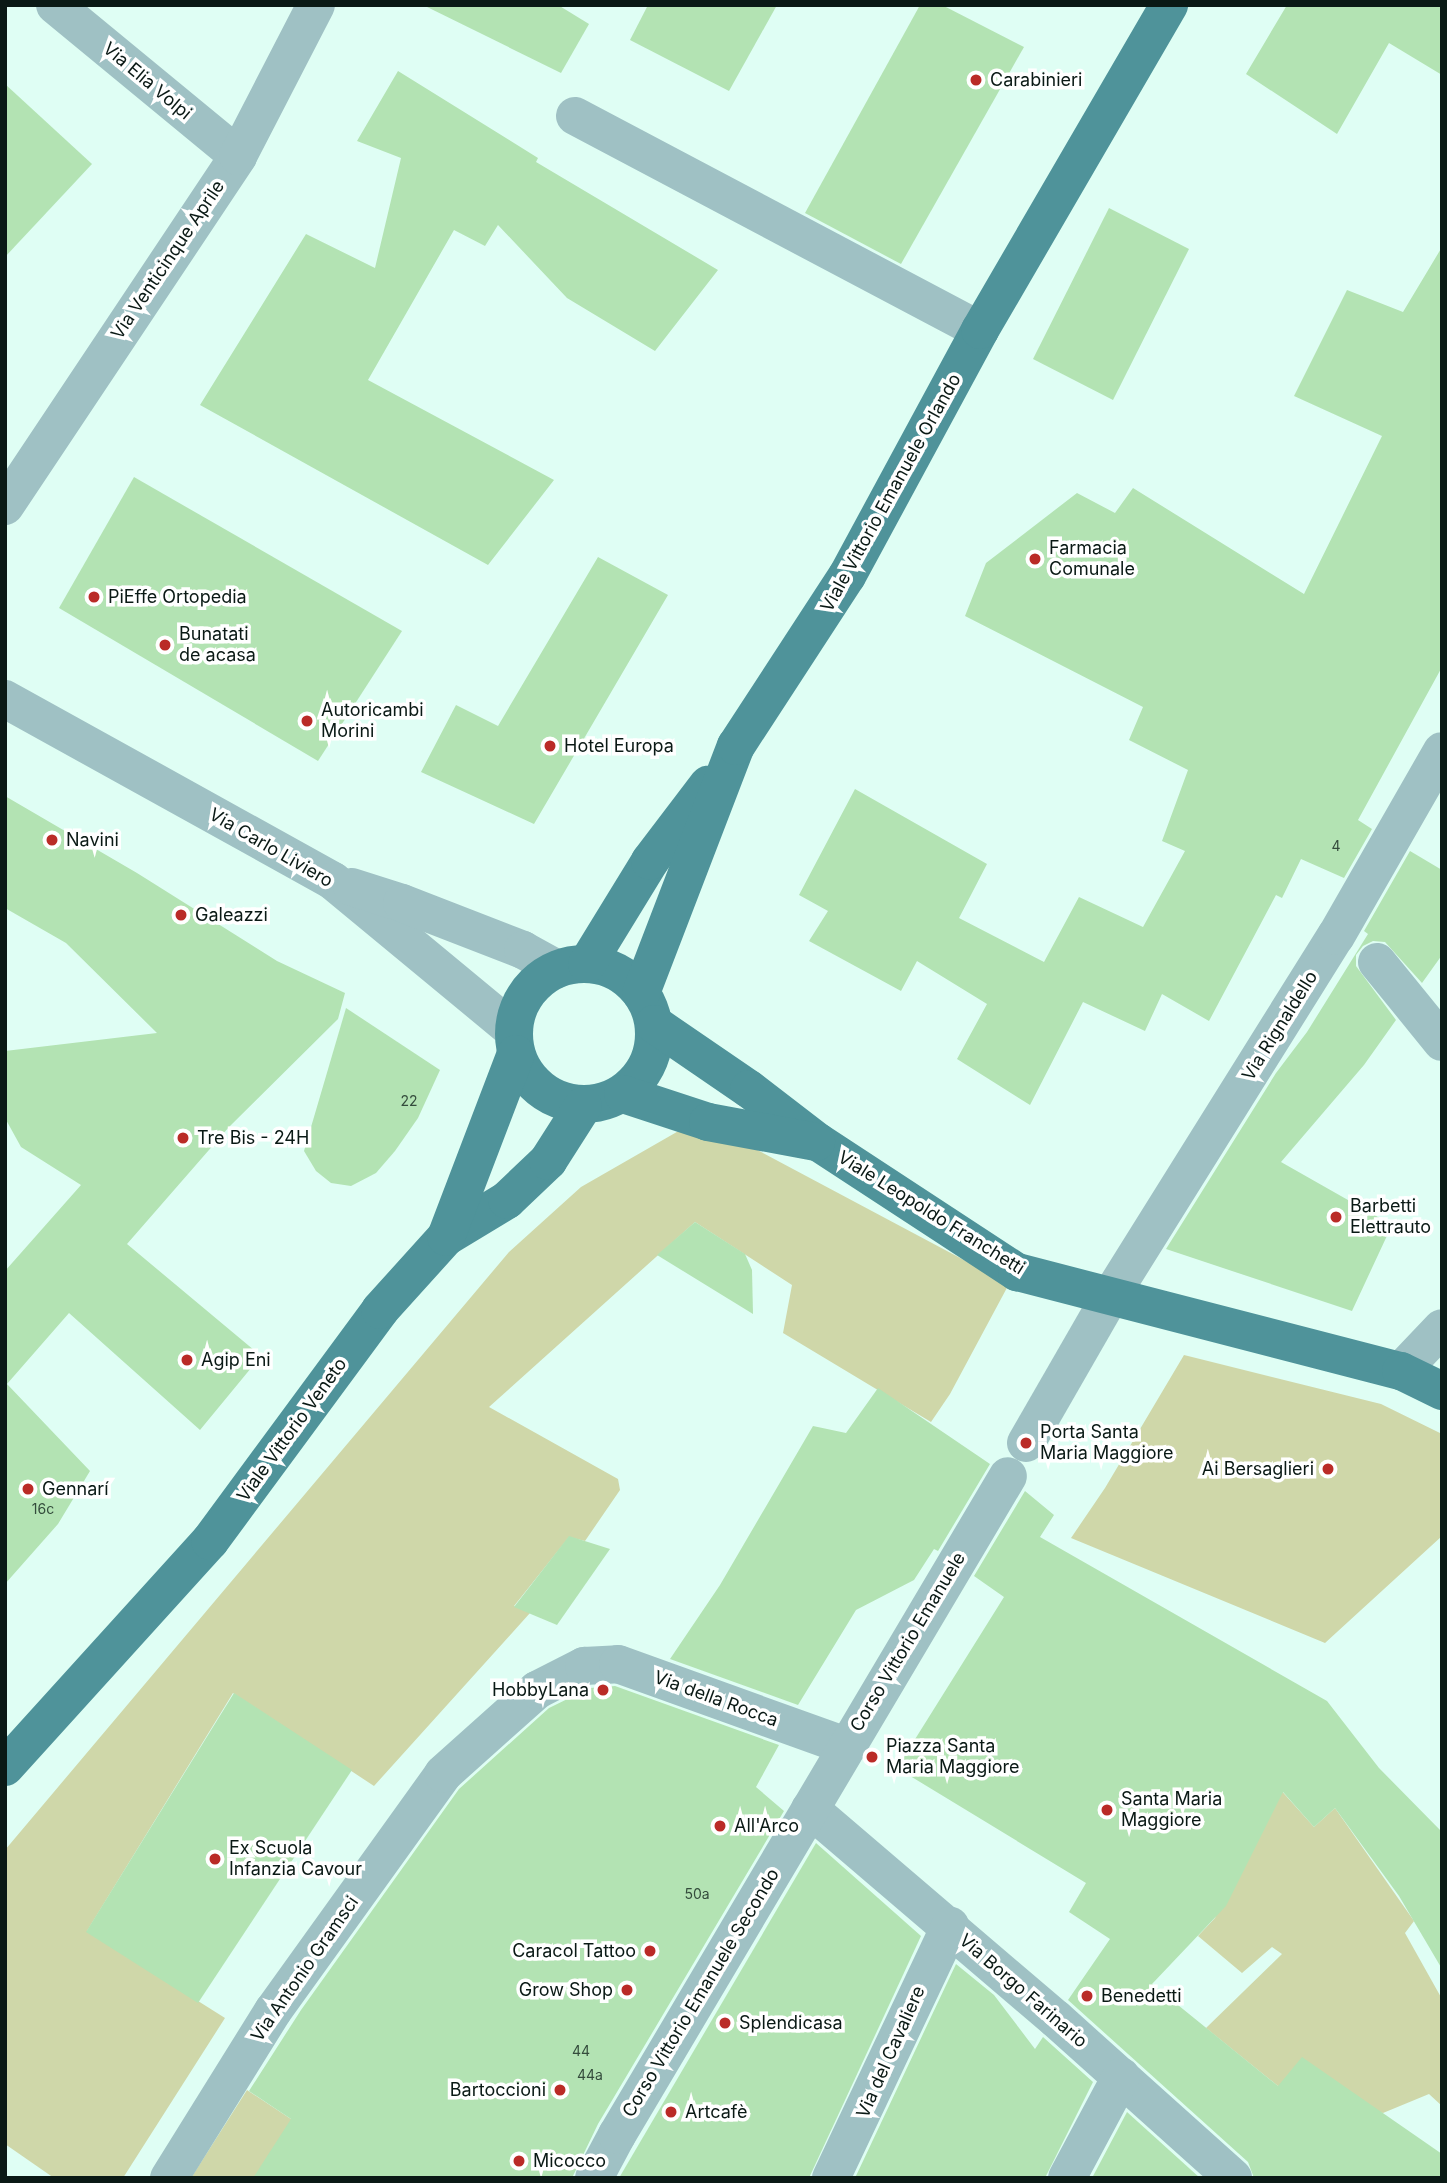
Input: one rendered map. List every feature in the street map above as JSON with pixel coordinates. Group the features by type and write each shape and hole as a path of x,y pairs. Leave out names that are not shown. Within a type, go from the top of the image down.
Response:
{"main road":[{"name":"Viale Vittorio Emanuele Orlando","path":"648,1008 736,746 847,576 981,330 1169,5"},
{"path":"572,966 736,746"},
{"path":"572,966 608,968 626,978 648,1008 654,1044 649,1064 638,1081 623,1094 603,1103 583,1106 561,1101 541,1091 526,1074 515,1043 517,1011 526,993 539,979 572,966"},
{"name":"Viale Leopoldo Franchetti","path":"648,1008 818,1142 1017,1272 1401,1371 1442,1391"},
{"name":"Viale Vittorio Veneto","path":"5,1767 210,1541 380,1310 446,1237 515,1043"},
{"path":"623,1094 708,1122 818,1142"},
{"path":"446,1237 507,1200 548,1161 583,1106"}],"street":[{"name":"Via Elia Volpi","path":"55,5 238,156"},
{"name":"Via Venticinque Aprile","path":"5,506 238,156 316,5"},
{"path":"575,116 981,330"},
{"name":"Via Carlo Liviero","path":"5,699 333,881 515,1043"},
{"name":"Via Rignaldello","path":"1110,1297 1336,936 1442,751"},
{"path":"333,881 402,903 572,966"},
{"path":"1377,962 1442,1042"},
{"path":"1026,1443 1110,1297"},
{"path":"1401,1371 1442,1328"},
{"name":"Corso Vittorio Emanuele","path":"810,1809 1008,1476"},
{"name":"Via della Rocca","path":"584,1666 618,1664 846,1746"},
{"name":"Via Antonio Gramsci","path":"169,2178 273,2011 443,1774 537,1690 584,1666"},
{"name":"Via Borgo Farinario","path":"810,1809 950,1926 1233,2178"},
{"name":"Corso Vittorio Emanuele Secondo","path":"594,2178 810,1809"},
{"name":"Via del Cavaliere","path":"831,2178 950,1926"},
{"path":"1067,2178 1121,2077"}],"green space":[{"path":"714,1127 1009,1284 950,1394 931,1422 783,1333 792,1285 695,1222 489,1407 618,1479 620,1490 585,1541 569,1537 514,1606 530,1613 374,1786 233,1693 87,1931 225,2018 123,2178 54,2178 5,2144 5,1850 509,1252 581,1187 682,1129"},
{"path":"1184,1355 1381,1404 1442,1434 1442,1536 1325,1643 1071,1538 1105,1488"},
{"path":"1270,1778 1314,1827 1335,1808 1414,1921 1405,1933 1442,1999 1442,2106 1429,2094 1383,2113 1278,2086 1206,2028 1282,1954 1272,1947 1242,1973 1198,1936 1215,1918"},
{"path":"247,2090 297,2123 299,2178 191,2178"}],"building":[{"path":"423,5 558,5 589,24 561,73"},
{"path":"648,5 777,5 729,91 630,40"},
{"path":"920,5 942,5 1024,47 901,264 805,213"},
{"path":"1287,5 1442,5 1442,75 1389,43 1337,134 1246,74"},
{"path":"398,71 538,158 536,162 718,270 655,351 567,298 498,225 485,246 454,230 368,380 554,480 488,565 200,405 306,234 375,268 401,158 357,141"},
{"path":"5,84 92,164 5,257"},
{"path":"1109,208 1189,249 1113,400 1033,359"},
{"path":"1442,247 1442,667 1358,820 1372,829 1344,878 1301,859 1282,898 1276,895 1209,1021 1162,994 1145,1031 1083,1002 1030,1105 957,1059 987,1004 917,961 901,991 809,941 828,911 799,895 855,789 987,864 959,918 1044,962 1079,897 1143,927 1185,851 1162,841 1188,770 1129,740 1143,707 965,616 986,563 1077,493 1115,513 1133,488 1304,594 1382,436 1294,396 1347,290 1403,312"},
{"path":"134,477 402,631 318,761 59,608"},
{"path":"598,557 668,595 534,824 421,772 456,705 498,726"},
{"path":"5,796 137,873 277,961 345,993 338,1019 229,1127 127,1244 261,1356 200,1430 69,1313 7,1384 90,1471 58,1524 5,1584 5,1271 81,1185 21,1147 5,1118 5,1051 157,1033 66,943 5,908"},
{"path":"1410,851 1442,870 1442,955 1422,983 1385,942 1373,941 1363,946 1356,955 1356,966 1396,1020 1364,1065 1281,1162 1392,1225 1352,1311 1166,1249 1276,1073 1307,1032 1368,934 1364,931"},
{"path":"346,1008 440,1070 418,1118 395,1151 376,1173 351,1186 331,1183 316,1171 304,1151"},
{"path":"695,1222 745,1254 752,1270 753,1314 657,1255"},
{"path":"878,1388 990,1464 938,1551 934,1549 914,1580 856,1610 798,1705 670,1659 720,1585 813,1426 846,1433"},
{"path":"1025,1491 1054,1515 1040,1537 1327,1701 1379,1768 1442,1832 1442,1969 1399,1896 1335,1808 1314,1827 1283,1792 1226,1906 1152,1984 1278,2086 1302,2057 1442,2154 1442,2178 1254,2178 1248,2162 1068,2000 1110,1939 1069,1912 1086,1883 897,1768 1004,1597 974,1576"},
{"path":"569,1536 610,1549 557,1625 514,1607"},
{"path":"615,1686 779,1745 756,1787 784,1811 598,2124 572,2178 253,2178 291,2119 249,2091 301,2010 459,1789 549,1708 590,1688"},
{"path":"234,1693 352,1770 198,2003 86,1932"},
{"path":"816,1843 921,1936 809,2178 619,2178"},
{"path":"956,1964 994,1995 1035,2049 1043,2037 1093,2082 1045,2178 855,2178"},
{"path":"1127,2112 1200,2178 1092,2178"}],"place":[{"name":"Carabinieri","path":"976,80"},
{"name":"Farmacia Comunale","path":"1035,559"},
{"name":"PiEffe Ortopedia","path":"94,597"},
{"name":"Bunatati de acasa","path":"165,645"},
{"name":"Autoricambi Morini","path":"307,721"},
{"name":"Hotel Europa","path":"550,746"},
{"name":"Navini","path":"52,840"},
{"name":"Galeazzi","path":"181,915"},
{"name":"Tre Bis - 24H","path":"183,1138"},
{"name":"Barbetti Elettrauto","path":"1336,1217"},
{"name":"Agip Eni","path":"187,1360"},
{"name":"Porta Santa Maria Maggiore","path":"1026,1443"},
{"name":"Ai Bersaglieri","path":"1328,1469"},
{"name":"Gennarí","path":"28,1489"},
{"name":"HobbyLana","path":"603,1690"},
{"name":"Piazza Santa Maria Maggiore","path":"872,1757"},
{"name":"Santa Maria Maggiore","path":"1107,1810"},
{"name":"All'Arco","path":"720,1826"},
{"name":"Ex Scuola Infanzia Cavour","path":"215,1859"},
{"name":"Caracol Tattoo","path":"650,1951"},
{"name":"Grow Shop","path":"627,1990"},
{"name":"Benedetti","path":"1087,1996"},
{"name":"Splendicasa","path":"725,2023"},
{"name":"Bartoccioni","path":"560,2090"},
{"name":"Artcafè","path":"671,2112"},
{"name":"Micocco","path":"519,2161"}]}
